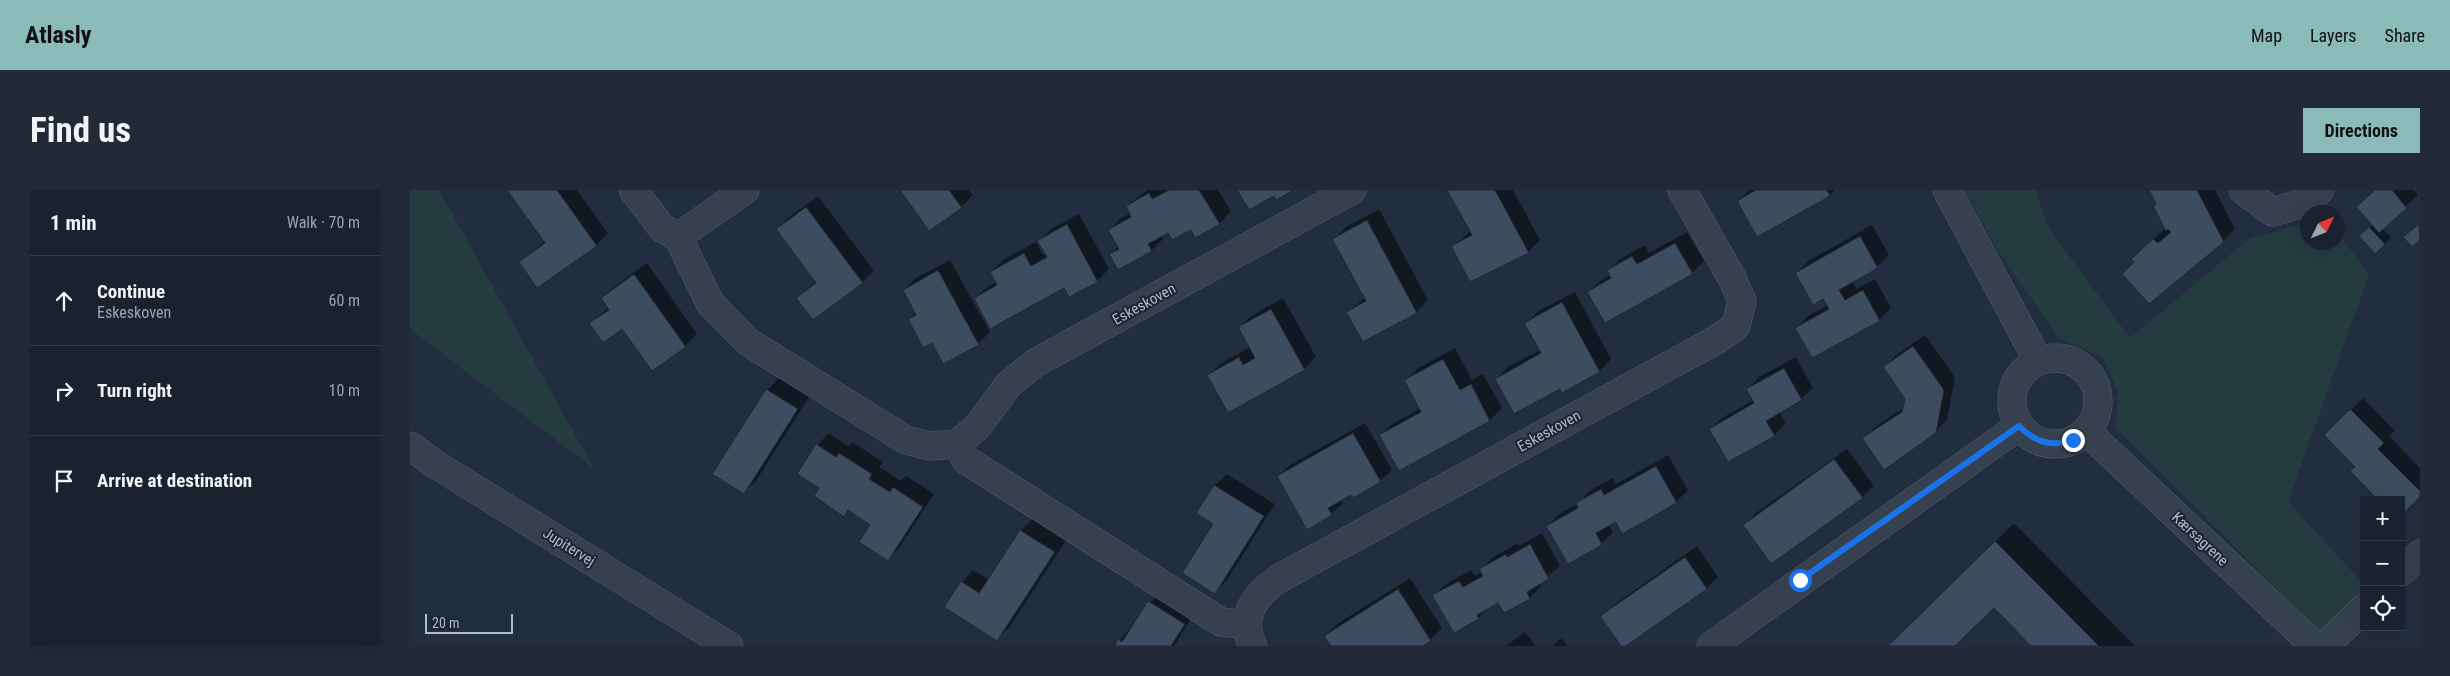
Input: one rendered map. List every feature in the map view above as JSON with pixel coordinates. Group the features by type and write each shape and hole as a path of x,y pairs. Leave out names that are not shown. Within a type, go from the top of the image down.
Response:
{"street":[{"path":"633,190 662,228 678,237 710,303 748,342 906,440 930,446 957,444"},
{"path":"678,237 745,190"},
{"name":"Eskeskoven","path":"1352,190 1035,363 1009,384 978,426 957,444 966,460 1221,622 1249,636 1252,605 1264,589 1278,579 1716,340 1736,326 1742,302 1732,278 1682,190"},
{"path":"1947,190 2038,361"},
{"path":"2243,190 2272,212 2306,202 2320,190"},
{"path":"2050,358 2070,361 2086,372 2094,382 2098,395 2093,421 2086,431 2073,440 2059,444 2044,443 2030,437 2019,426 2013,412 2011,397 2016,382 2024,370 2038,361 2050,358"},
{"path":"1711,646 2019,426"},
{"name":"Kærsagrene","path":"2086,431 2315,646"},
{"name":"Jupitervej","path":"410,446 443,470 729,646"},
{"path":"2405,568 2420,554"},
{"path":"2325,646 2360,612"}],"green space":[{"path":"410,190 439,190 594,469 410,329"},
{"path":"1965,190 2035,190 2048,227 2130,338 2250,238 2300,225 2300,250 2345,250 2345,242 2369,274 2288,502 2360,580 2360,595 2323,635 2116,428 2118,391 2102,357 2059,338 1996,248"}],"building":[{"path":"507,190 557,190 597,246 537,288 519,262 545,243"},
{"path":"900,190 949,190 962,208 929,231"},
{"path":"1169,190 1199,190 1220,224 1195,238 1191,230 1172,240 1168,233 1148,244 1152,251 1118,270 1109,254 1119,249 1108,230 1131,217 1126,206 1149,193 1152,199"},
{"path":"1237,190 1294,190 1276,200 1274,196 1249,210"},
{"path":"1447,190 1495,190 1529,253 1470,282 1451,246 1472,235"},
{"path":"1756,190 1827,190 1830,196 1757,237 1737,201"},
{"path":"2149,190 2197,190 2224,242 2149,304 2122,274 2134,262 2131,259 2153,239 2158,243 2171,232 2168,229 2166,231 2153,206 2156,204"},
{"path":"2375,190 2392,190 2407,208 2379,233 2356,207"},
{"path":"806,207 863,283 813,320 796,298 816,283 776,229"},
{"path":"1367,220 1417,313 1363,342 1346,312 1366,301 1332,239"},
{"path":"1067,224 1098,282 1069,297 1064,288 990,329 974,298 997,285 990,272 1024,253 1031,266 1047,257 1037,241"},
{"path":"2419,224 2420,240 2412,247 2403,237"},
{"path":"2369,227 2385,244 2375,254 2359,236"},
{"path":"1860,236 1878,268 1839,290 1845,300 1863,290 1880,321 1812,358 1795,328 1829,309 1823,299 1813,305 1795,273"},
{"path":"1675,243 1693,274 1605,323 1587,292 1611,278 1607,270 1632,256 1637,264"},
{"path":"938,270 979,345 943,364 932,343 923,348 908,319 916,315 903,290"},
{"path":"634,274 686,347 652,371 622,329 603,343 589,323 609,310 601,298"},
{"path":"1562,302 1600,372 1562,393 1560,389 1514,414 1495,379 1541,353 1524,323"},
{"path":"1271,309 1305,370 1228,413 1207,375 1239,357 1243,365 1255,358 1238,327"},
{"path":"1913,346 1944,390 1936,433 1884,470 1862,438 1902,412 1905,399 1883,367"},
{"path":"1443,359 1460,390 1471,384 1490,421 1399,471 1379,435 1421,412 1404,380"},
{"path":"1784,368 1802,400 1766,421 1775,436 1728,462 1709,429 1754,403 1746,389"},
{"path":"766,389 798,409 744,494 712,474"},
{"path":"2350,409 2384,443 2378,449 2420,491 2420,497 2405,512 2405,496 2374,496 2350,471 2355,467 2324,435"},
{"path":"1353,433 1381,482 1353,498 1351,495 1328,508 1332,515 1307,530 1277,476"},
{"path":"816,444 836,457 839,453 872,474 869,479 890,492 893,487 923,507 888,561 859,542 870,525 848,510 844,517 814,496 819,488 797,474"},
{"path":"1834,459 1863,498 1771,564 1743,525"},
{"path":"1656,466 1677,503 1622,534 1616,522 1596,533 1602,545 1568,564 1546,526 1578,508 1576,503 1601,489 1604,495"},
{"path":"1214,485 1264,516 1215,594 1182,573 1213,524 1196,513"},
{"path":"1020,530 1055,552 997,641 944,607 961,581 979,593"},
{"path":"1995,541 2099,646 2031,646 1994,608 1955,646 1888,646"},
{"path":"1530,544 1549,579 1527,592 1530,599 1504,613 1498,603 1477,615 1479,619 1454,633 1432,595 1459,581 1463,587 1483,576 1479,569 1506,554 1507,557"},
{"path":"1685,557 1707,589 1626,646 1621,646 1600,616"},
{"path":"1398,589 1431,641 1423,646 1331,646 1324,636"},
{"path":"1148,601 1185,624 1171,646 1114,646 1118,639 1122,642"}],"route":[{"path":"1800,580 2019,426 2030,437 2044,443 2059,444 2073,440"}]}
